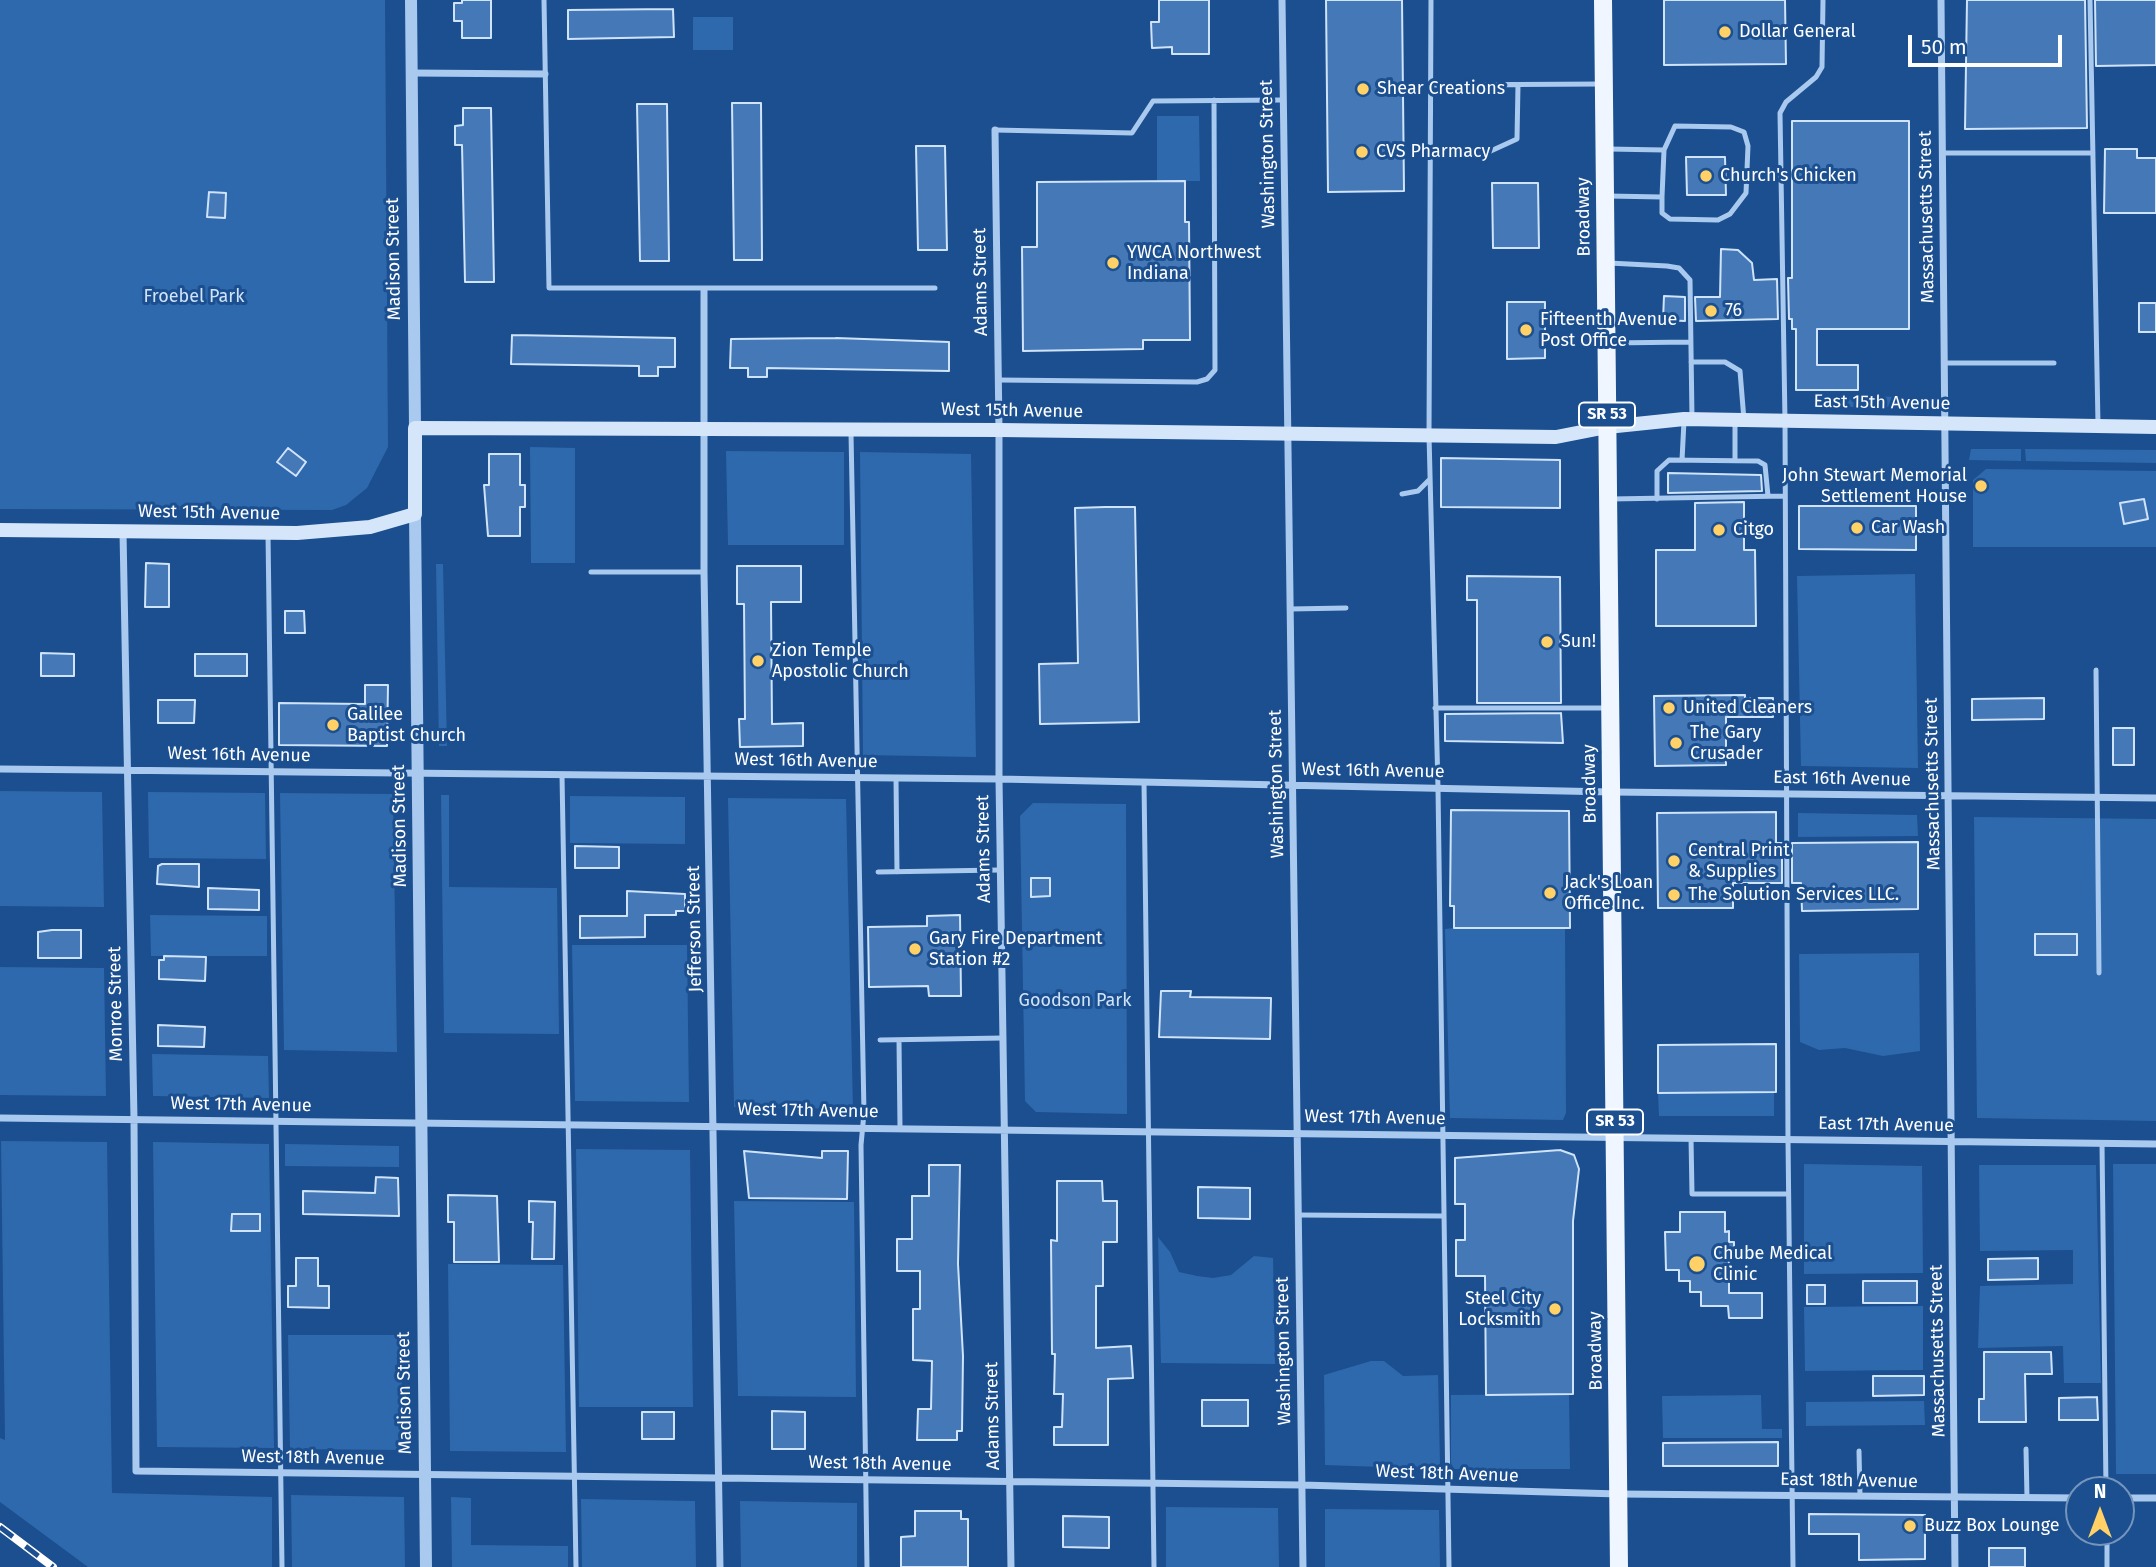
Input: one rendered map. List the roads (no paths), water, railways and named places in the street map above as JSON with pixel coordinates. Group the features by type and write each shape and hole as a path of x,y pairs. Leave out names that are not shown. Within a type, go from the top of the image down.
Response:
{"main road":[{"name":"Broadway","path":"1603,0 1619,1567"},
{"name":"East 15th Avenue","path":"1607,427 1688,419 2156,427"},
{"name":"West 15th Avenue","path":"415,428 999,430 1556,437 1607,427"},
{"name":"Madison Street","path":"415,428 415,514"},
{"name":"West 15th Avenue","path":"0,530 268,533 356,530 415,514"}],"street":[{"name":"Madison Street","path":"411,0 415,428"},
{"name":"Washington Street","path":"1282,0 1303,1567"},
{"name":"Massachusetts Street","path":"1941,0 1955,1567"},
{"path":"412,73 545,74"},
{"name":"Adams Street","path":"995,130 999,380 1000,870 1011,1567"},
{"name":"Jefferson Street","path":"704,290 704,572 720,1567"},
{"name":"Madison Street","path":"415,514 426,1567"},
{"name":"Monroe Street","path":"123,531 134,1119 135,1467 141,1472"},
{"name":"West 16th Avenue","path":"0,769 999,779 1611,792"},
{"name":"East 16th Avenue","path":"1611,792 2156,798"},
{"name":"West 17th Avenue","path":"0,1118 1147,1130 1615,1138"},
{"name":"East 17th Avenue","path":"1615,1138 2156,1144"},
{"name":"West 18th Avenue","path":"141,1472 1302,1485 1619,1494"},
{"name":"East 18th Avenue","path":"1619,1494 2065,1498"},
{"path":"2135,1498 2156,1499"}],"lane":[{"path":"544,0 549,288 935,288"},
{"path":"1431,0 1429,435 1436,708 1448,1567"},
{"path":"1793,1567 1788,1194 1785,421 1780,113 1786,102 1816,78 1822,67 1823,0"},
{"path":"2091,0 2098,426"},
{"path":"1431,85 1604,84"},
{"path":"1430,156 1482,155 1517,139 1518,85"},
{"path":"999,380 1197,382 1207,379 1215,370 1214,100"},
{"path":"995,130 1132,133 1153,101 1283,100"},
{"path":"1711,125 1744,132 1748,146 1746,193 1730,214 1718,220 1670,219 1662,213 1662,197 1664,150 1675,126 1711,125"},
{"path":"1605,149 1664,150"},
{"path":"1942,153 2093,153"},
{"path":"1605,196 1662,197"},
{"path":"1606,263 1667,266 1685,273 1690,280 1691,362 1688,419 1682,460"},
{"path":"1607,343 1690,342"},
{"path":"1691,362 1725,362 1740,370 1735,460"},
{"path":"1944,363 2054,363"},
{"path":"850,429 863,1128 867,1567"},
{"path":"1657,499 1657,471 1668,460 1758,461 1765,465 1768,496"},
{"path":"1402,494 1418,491 1430,480"},
{"path":"1608,499 1785,496"},
{"path":"268,533 282,1567"},
{"path":"591,572 704,572"},
{"path":"1290,609 1346,608"},
{"path":"2096,670 2099,973"},
{"path":"1436,708 1611,708"},
{"path":"562,775 576,1567"},
{"path":"896,778 897,872"},
{"path":"1144,782 1154,1567"},
{"path":"878,872 1000,870"},
{"path":"880,1040 1003,1038"},
{"path":"899,1040 900,1128"},
{"path":"1691,1138 1692,1194 1788,1194"},
{"path":"2102,1143 2106,1476"},
{"path":"1298,1215 1442,1216"},
{"path":"2026,1450 2027,1498"},
{"path":"1859,1451 1860,1496"},
{"path":"2106,1546 2107,1567"}],"railway":[{"path":"0,1527 53,1567"}],"place":[{"name":"Dollar General","path":"1725,32"},
{"name":"Shear Creations","path":"1363,89"},
{"name":"CVS Pharmacy","path":"1362,152"},
{"name":"Church's Chicken","path":"1706,176"},
{"name":"YWCA Northwest Indiana","path":"1113,263"},
{"name":"76","path":"1711,311"},
{"name":"Fifteenth Avenue Post Office","path":"1526,330"},
{"name":"John Stewart Memorial Settlement House","path":"1981,486"},
{"name":"Car Wash","path":"1857,528"},
{"name":"Citgo","path":"1719,530"},
{"name":"Sun!","path":"1547,642"},
{"name":"Zion Temple Apostolic Church","path":"758,661"},
{"name":"United Cleaners","path":"1669,708"},
{"name":"Galilee Baptist Church","path":"333,725"},
{"name":"The Gary Crusader","path":"1676,743"},
{"name":"Central Print & Supplies","path":"1674,861"},
{"name":"Jack's Loan Office Inc.","path":"1550,893"},
{"name":"The Solution Services LLC.","path":"1674,895"},
{"name":"Gary Fire Department Station #2","path":"915,949"},
{"name":"Chube Medical Clinic","path":"1697,1264"},
{"name":"Steel City Locksmith","path":"1555,1309"},
{"name":"Buzz Box Lounge","path":"1910,1526"}],"park label":[{"name":"Froebel Park","path":"194,297"},
{"name":"Goodson Park","path":"1075,1001"}]}
